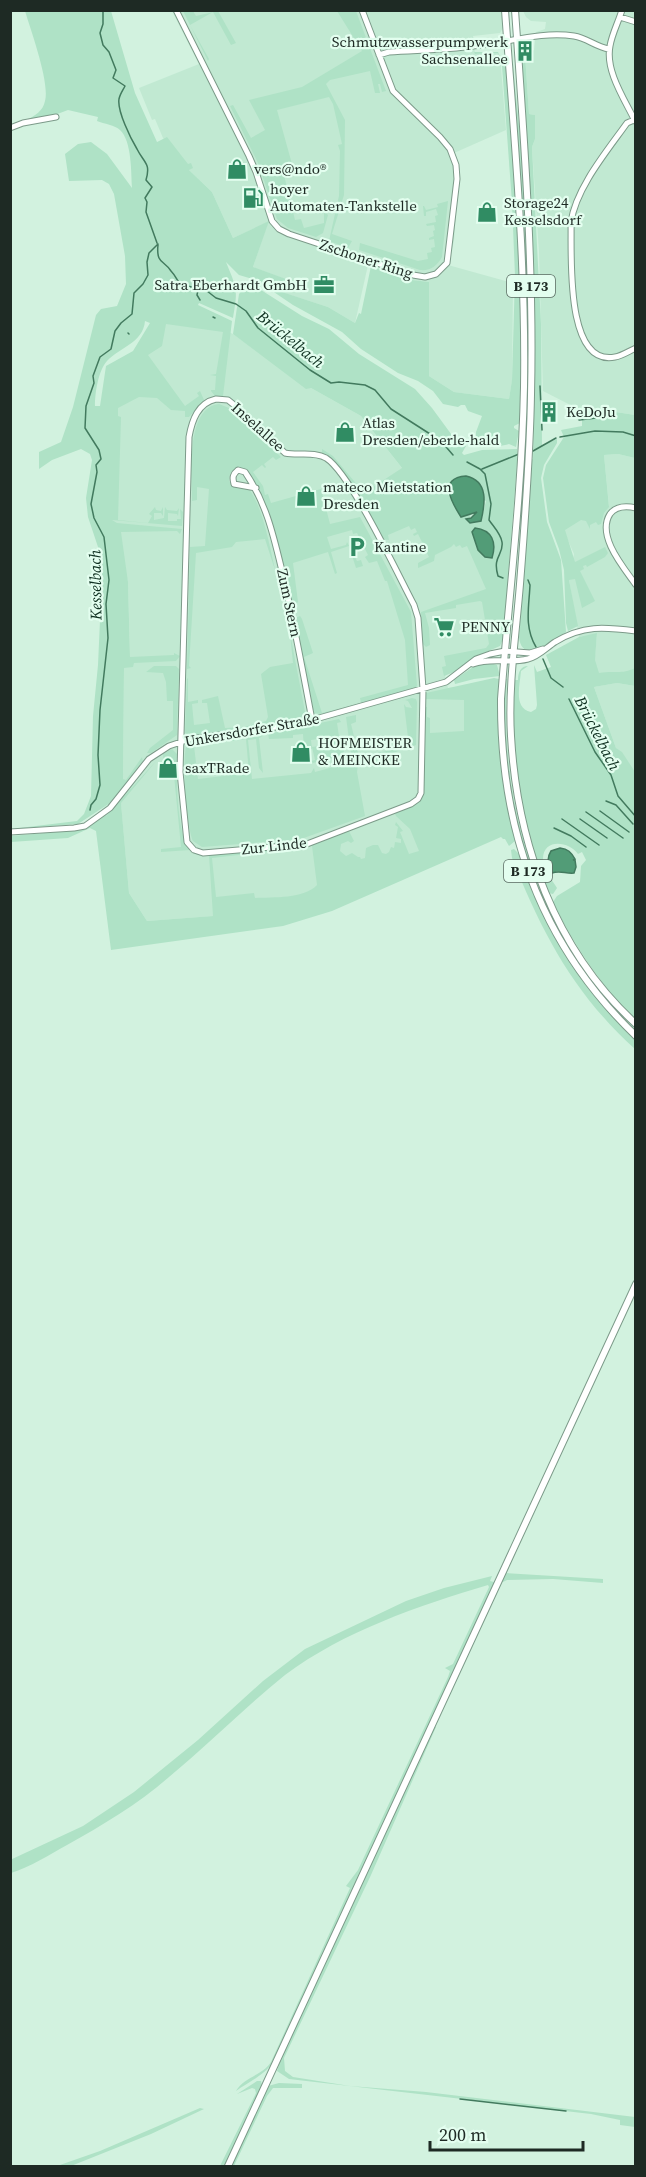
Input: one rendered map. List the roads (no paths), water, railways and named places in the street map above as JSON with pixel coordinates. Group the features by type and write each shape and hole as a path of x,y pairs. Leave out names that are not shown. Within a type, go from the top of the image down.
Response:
{"main road":[{"name":"B 173","path":"505,10 523,261 525,441"},
{"name":"B 173","path":"514,10 528,213 531,297 524,455 504,660 501,723 504,772 510,811 522,855 548,919 573,961 603,1001 636,1036"},
{"name":"B 173","path":"524,455 511,715 518,807 533,863 555,915 582,961 615,1003 636,1024"},
{"path":"228,2166 636,1284"}],"street":[{"name":"Zschoner Ring","path":"176,10 253,164 272,221 279,229 413,275 425,277 443,269 449,254 457,180 456,165 441,137 393,91 362,10"},
{"path":"622,10 609,49 610,65 635,121 627,123 580,194 573,208 571,222 575,316 581,335 594,353 603,357 613,358 636,348"},
{"path":"620,17 636,22"},
{"path":"379,55 389,52 474,46 537,35 574,36 609,49"},
{"path":"10,128 56,117"},
{"name":"Inselallee","path":"181,742 189,437 191,423 196,413 211,400 223,399 233,404 285,453 316,454 333,463 358,500 414,605 418,618 423,689"},
{"name":"Zum Stern","path":"256,488 270,519 292,614 312,720"},
{"path":"636,508 624,506 613,510 607,519 606,526 609,542 636,585"},
{"name":"Unkersdorfer Straße","path":"464,669 483,660 530,659 569,635 591,628 636,631"},
{"name":"Unkersdorfer Straße","path":"10,832 85,826 110,807 149,759 169,746 312,720 446,682 482,656 505,651 530,653 543,649"},
{"name":"Zur Linde","path":"181,742 180,772 185,833 188,842 195,850 203,853 307,844 411,804 418,799 421,793 423,689"}],"waterway":[{"path":"103,10 103,24 100,33 103,45 109,52 116,70 113,78 125,86 119,99 122,117 131,139 147,166 146,180 152,187 145,198 146,212 157,243"},
{"name":"Kesselbach","path":"90,810 100,785 98,755 100,710 108,638 106,604 109,580 104,537 94,518 91,504 97,472 96,465 101,459 99,450 85,428 86,406 100,357 111,349 115,331 132,314 134,293 148,275 149,253 158,244"},
{"name":"Brückelbach","path":"158,245 159,259 174,274 180,284 207,291 216,298 236,304 246,311 258,328 310,370 331,383 365,385 375,390 391,409 441,441 453,455"},
{"path":"198,290 197,295 200,300"},
{"path":"540,386 542,430"},
{"path":"579,420 596,418"},
{"path":"560,437 595,431 623,432 636,436"},
{"path":"533,451 556,438"},
{"path":"482,469 519,454"},
{"name":"Brückelbach","path":"467,462 485,474 491,504 489,520 499,533 502,542 496,564 498,576 503,578"},
{"name":"Brückelbach","path":"528,580 530,585 529,624 536,647"},
{"name":"Brückelbach","path":"543,659 551,678 563,687"},
{"name":"Brückelbach","path":"569,699 595,752 611,775 618,796 636,817"},
{"path":"606,801 616,805 633,824"},
{"path":"600,811 629,832"},
{"path":"586,812 623,838"},
{"path":"562,819 599,845"},
{"path":"580,819 607,838"},
{"path":"554,828 571,836 586,847"},
{"path":"460,2099 566,2111"}],"place":[{"name":"Schmutzwasserpumpwerk Sachsenallee","path":"525,51"},
{"name":"vers@ndo®","path":"237,169"},
{"name":"hoyer Automaten-Tankstelle","path":"253,198"},
{"name":"Storage24 Kesselsdorf","path":"487,212"},
{"name":"Satra Eberhardt GmbH","path":"324,285"},
{"name":"KeDoJu","path":"549,412"},
{"name":"Atlas Dresden/eberle-hald","path":"345,432"},
{"name":"mateco Mietstation Dresden","path":"306,496"},
{"name":"Kantine","path":"357,547"},
{"name":"PENNY","path":"444,627"},
{"name":"HOFMEISTER & MEINCKE","path":"301,752"},
{"name":"saxTRade","path":"168,768"}]}
